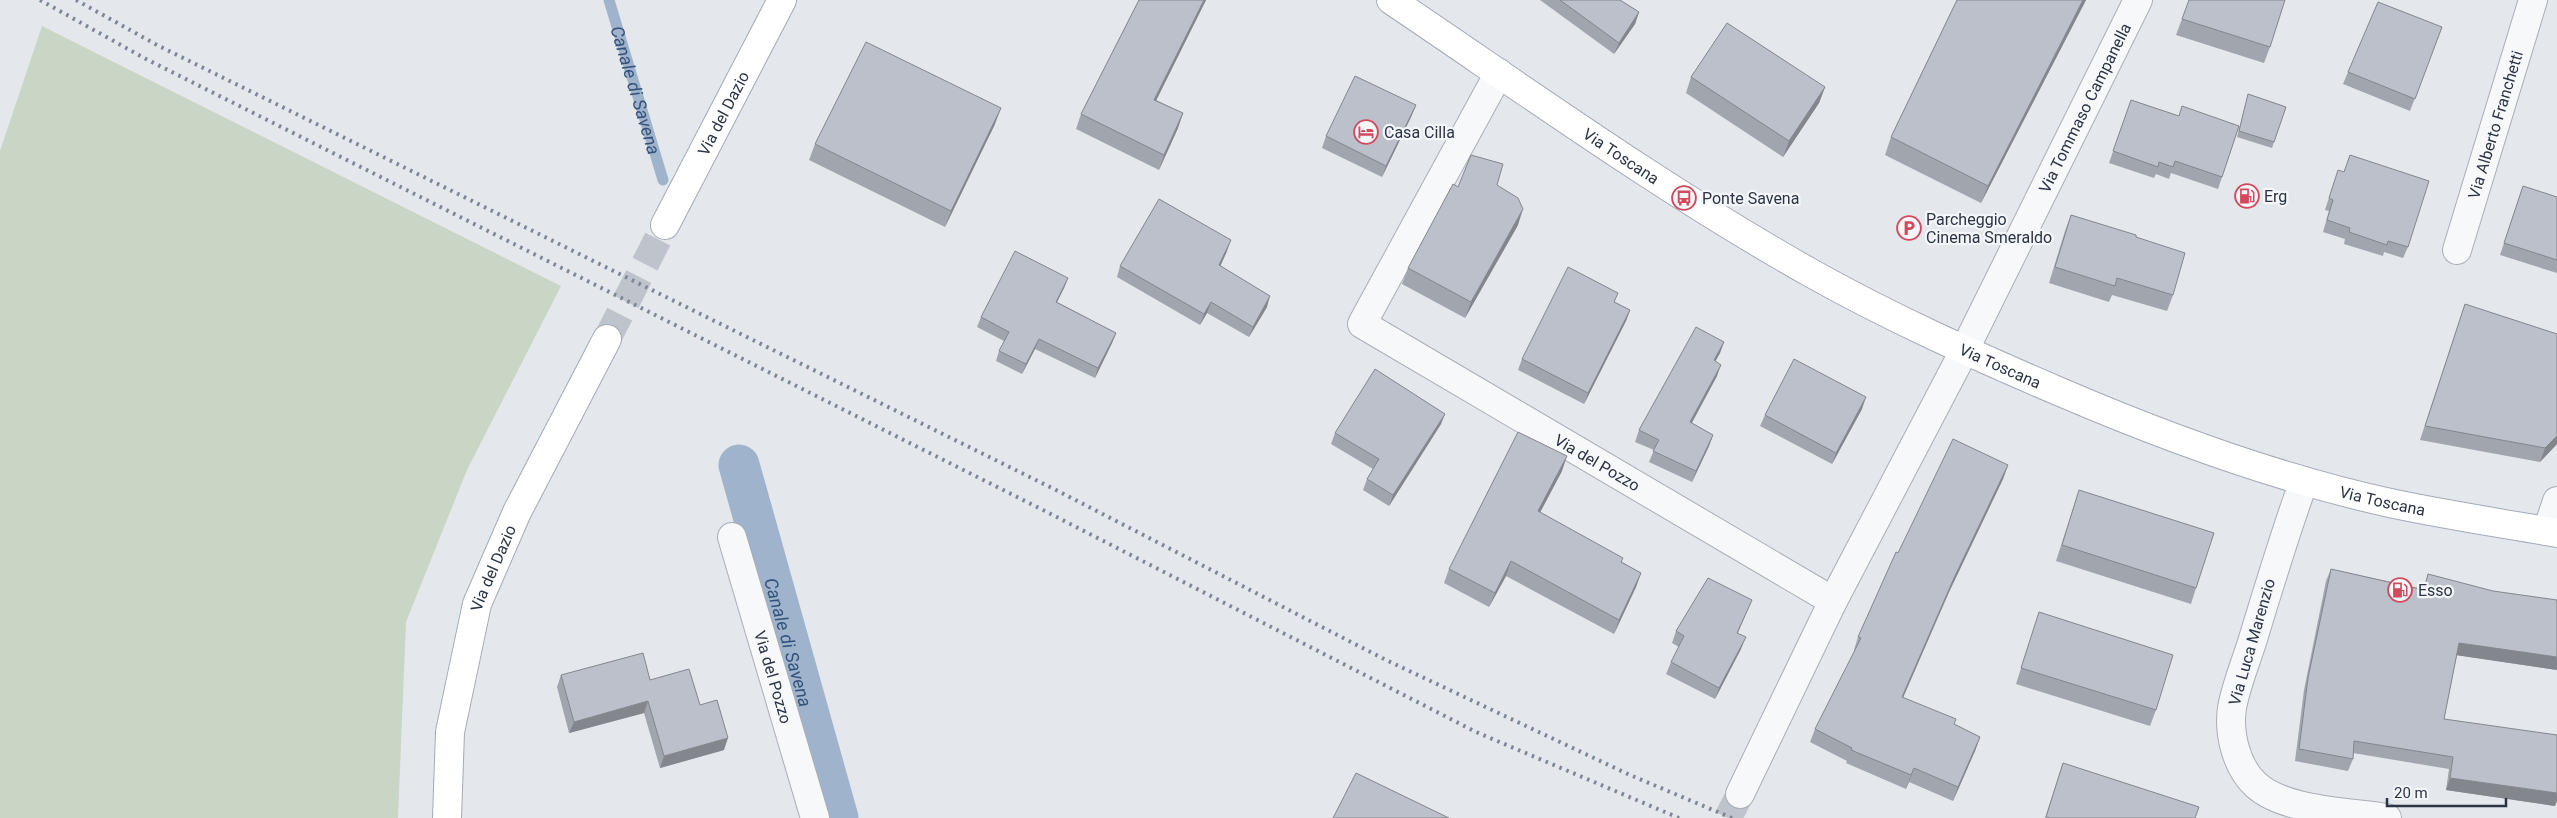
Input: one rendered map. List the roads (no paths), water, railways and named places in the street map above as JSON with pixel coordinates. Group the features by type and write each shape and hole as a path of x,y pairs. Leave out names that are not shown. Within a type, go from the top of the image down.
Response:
{"main road":[{"name":"Via del Dazio","path":"665,225 782,0"},
{"name":"Via Toscana","path":"1390,0 1693,203 1812,273 1964,351 2108,412 2206,449 2304,481 2389,503 2552,532"},
{"name":"Via del Dazio","path":"447,818 450,732 477,604 517,512 607,339"}],"street":[{"name":"Via Tommaso Campanella","path":"1964,351 2138,0"},
{"name":"Via Alberto Franchetti","path":"2457,250 2533,0"},
{"name":"Via del Pozzo","path":"1499,73 1362,324 1832,600"},
{"path":"1740,794 1832,600 1964,351"},
{"name":"Via Luca Marenzio","path":"2304,481 2277,557 2232,709 2236,754 2243,769 2256,785 2271,796 2292,803 2387,818"},
{"path":"2552,532 2557,501"},
{"name":"Via del Pozzo","path":"732,537 815,818"}],"waterway":[{"name":"Canale di Savena","path":"609,0 663,180"},
{"name":"Canale di Savena","path":"739,465 838,818"}],"tunnel":[{"path":"607,339 665,225"},
{"path":"1728,818 1740,794"}],"railway":[{"path":"40,0 146,59 1043,510 1476,732 1679,818"},
{"path":"76,0 157,45 1056,490 1386,660 1630,775 1732,818"}],"place":[{"name":"Casa Cilla","path":"1366,132"},
{"name":"Erg","path":"2247,196"},
{"name":"Ponte Savena","path":"1684,198"},
{"name":"Parcheggio Cinema Smeraldo","path":"1909,228"},
{"name":"Esso","path":"2400,590"}]}
